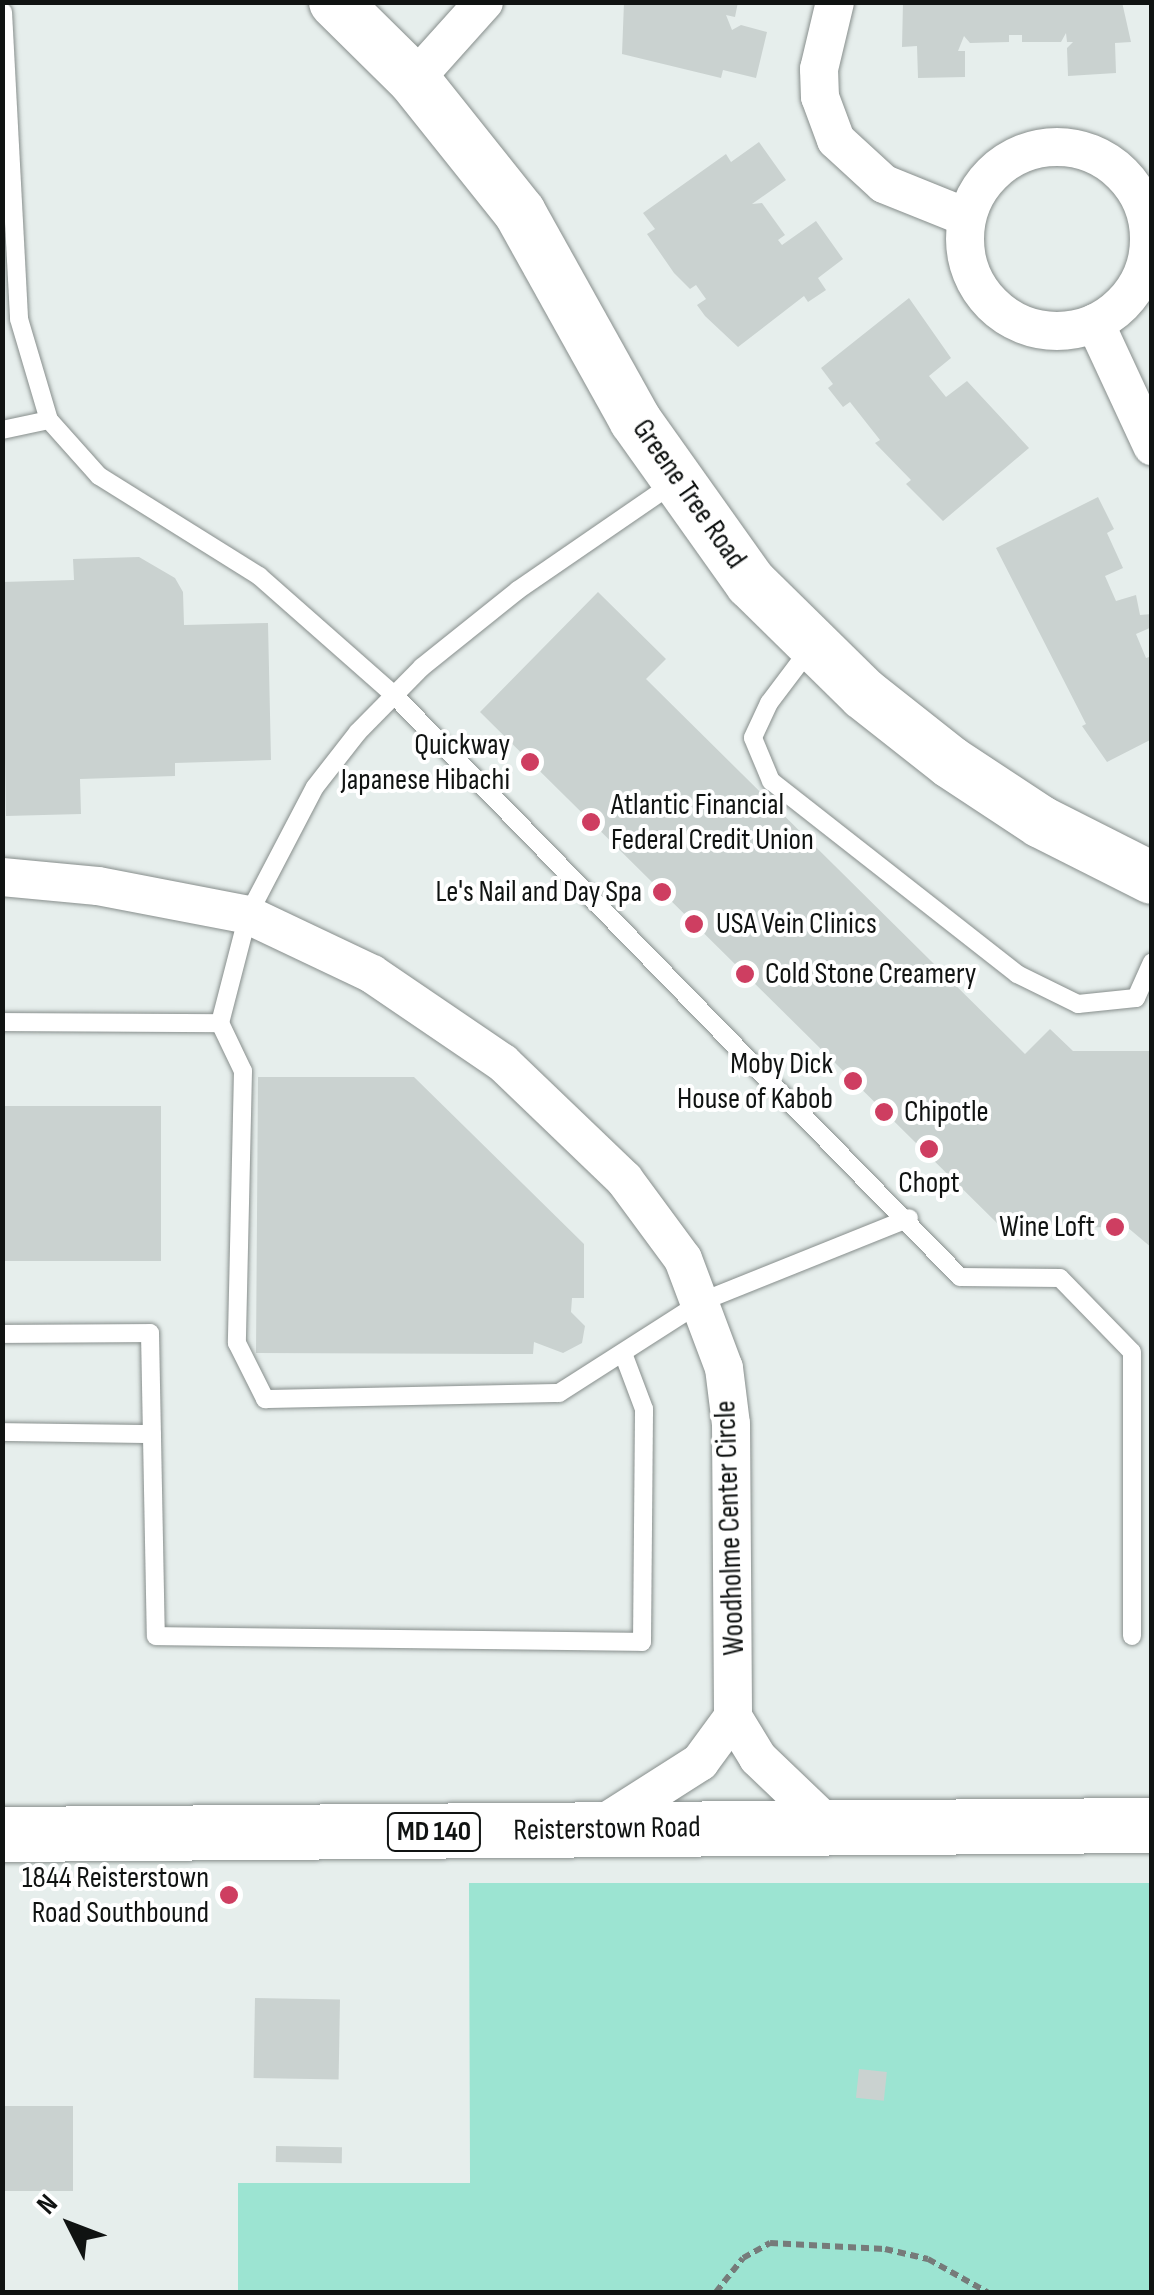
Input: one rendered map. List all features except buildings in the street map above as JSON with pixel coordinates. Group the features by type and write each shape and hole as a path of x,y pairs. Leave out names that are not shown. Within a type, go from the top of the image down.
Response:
{"main road":[{"name":"Reisterstown Road","path":"10,1838 828,1825 1152,1826"}],"street":[{"name":"Greene Tree Road","path":"335,2 414,80 520,214 675,482 751,583 910,732 997,794 1152,878"},
{"path":"414,80 484,2"},
{"path":"835,2 820,69 820,97 836,140 884,184 966,217"},
{"path":"1081,149 1116,166 1142,203 1148,253 1125,301 1095,324 1040,330 1002,314 968,267 966,217 980,186 1024,152 1081,149"},
{"path":"1095,324 1152,446"},
{"name":"Woodholme Center Circle","path":"2,877 115,888 248,915 372,974 503,1063 655,1215 703,1301 724,1368 731,1424 733,1716"},
{"path":"596,1828 700,1762 733,1716 758,1758 828,1825"}],"lane":[{"path":"4,2 7,251 28,360 49,420 99,476 259,576 393,694 908,1218 960,1277 1060,1278 1132,1352 1132,1636"},
{"path":"2,430 49,420"},
{"path":"675,482 518,590 393,694 316,788 248,915 220,1023 243,1071 237,1342 265,1399 541,1397 578,1386 703,1301 908,1218"},
{"path":"813,645 769,703 753,738 771,781 1016,974 1078,1004 1136,998 1152,962"},
{"path":"2,1022 220,1023"},
{"path":"2,1334 150,1333 156,1636 642,1642 644,1408 623,1353"},
{"path":"2,1432 152,1434"}],"path":[{"path":"716,2292 743,2258 770,2243 885,2249 928,2259 986,2292"}],"green space":[{"path":"469,1883 1151,1883 1151,2292 238,2292 238,2183 470,2183"}],"place":[{"name":"Quickway Japanese Hibachi","path":"530,762"},
{"name":"Atlantic Financial Federal Credit Union","path":"591,822"},
{"name":"Le's Nail and Day Spa","path":"662,892"},
{"name":"USA Vein Clinics","path":"694,924"},
{"name":"Cold Stone Creamery","path":"745,974"},
{"name":"Moby Dick House of Kabob","path":"853,1081"},
{"name":"Chipotle","path":"884,1112"},
{"name":"Chopt","path":"929,1149"},
{"name":"Wine Loft","path":"1115,1227"},
{"name":"1844 Reisterstown Road Southbound","path":"229,1895"}]}
